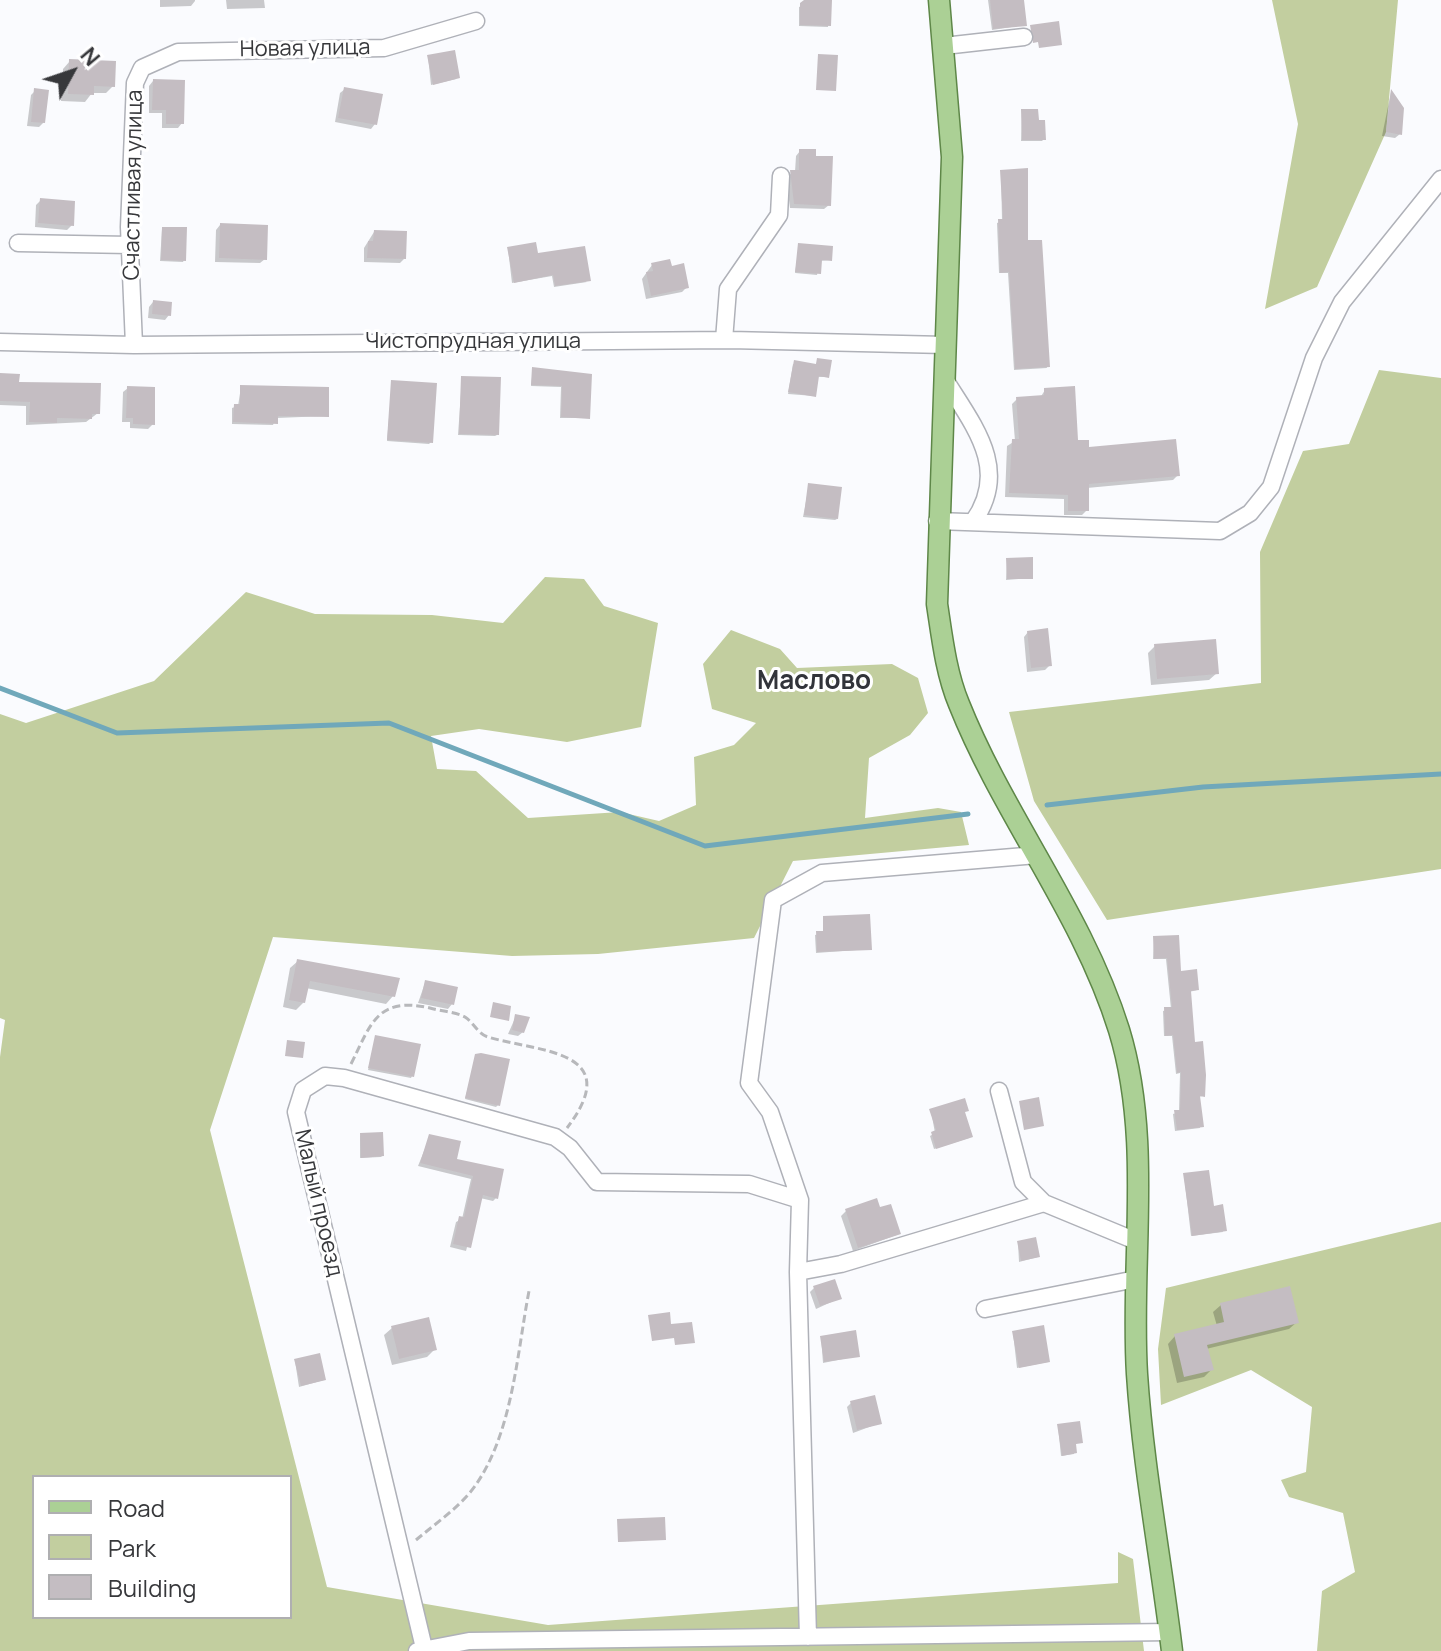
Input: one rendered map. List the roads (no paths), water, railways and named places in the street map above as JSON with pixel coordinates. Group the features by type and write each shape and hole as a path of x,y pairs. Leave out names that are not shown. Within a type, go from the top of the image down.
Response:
{"main road":[{"path":"939,0 952,157 937,521 937,604 945,655 958,703 1079,932 1123,1045 1136,1113 1137,1376 1171,1642"}],"street":[{"name":"Новая улица","path":"178,52 376,49 476,21"},
{"path":"944,46 1024,37"},
{"name":"Счастливая улица","path":"134,345 130,245 135,83 145,66 178,52"},
{"path":"724,340 728,289 779,215 781,176"},
{"path":"937,521 1220,531 1250,513 1271,487 1314,358 1342,302 1441,179"},
{"path":"18,243 130,245"},
{"name":"Чистопрудная улица","path":"0,342 134,345 724,340 945,345"},
{"path":"944,378 987,456 989,492 973,522"},
{"path":"808,1637 798,1272 800,1200 770,1112 749,1083 773,900 822,873 1037,855"},
{"name":"Малый проезд","path":"420,1649 401,1553 296,1112 300,1094 309,1084 325,1076 344,1078 559,1139 597,1182 749,1184 800,1200"},
{"path":"999,1091 1022,1179 1044,1203 1136,1241"},
{"path":"798,1272 841,1264 1044,1203"},
{"path":"985,1309 1136,1279"},
{"path":"420,1649 469,1641 808,1637 1171,1642"}],"waterway":[{"path":"0,688 117,733 389,723 705,846 968,814"},
{"path":"1047,805 1203,787 1441,774"}],"district":[{"name":"Маслово","path":"814,682"}]}
